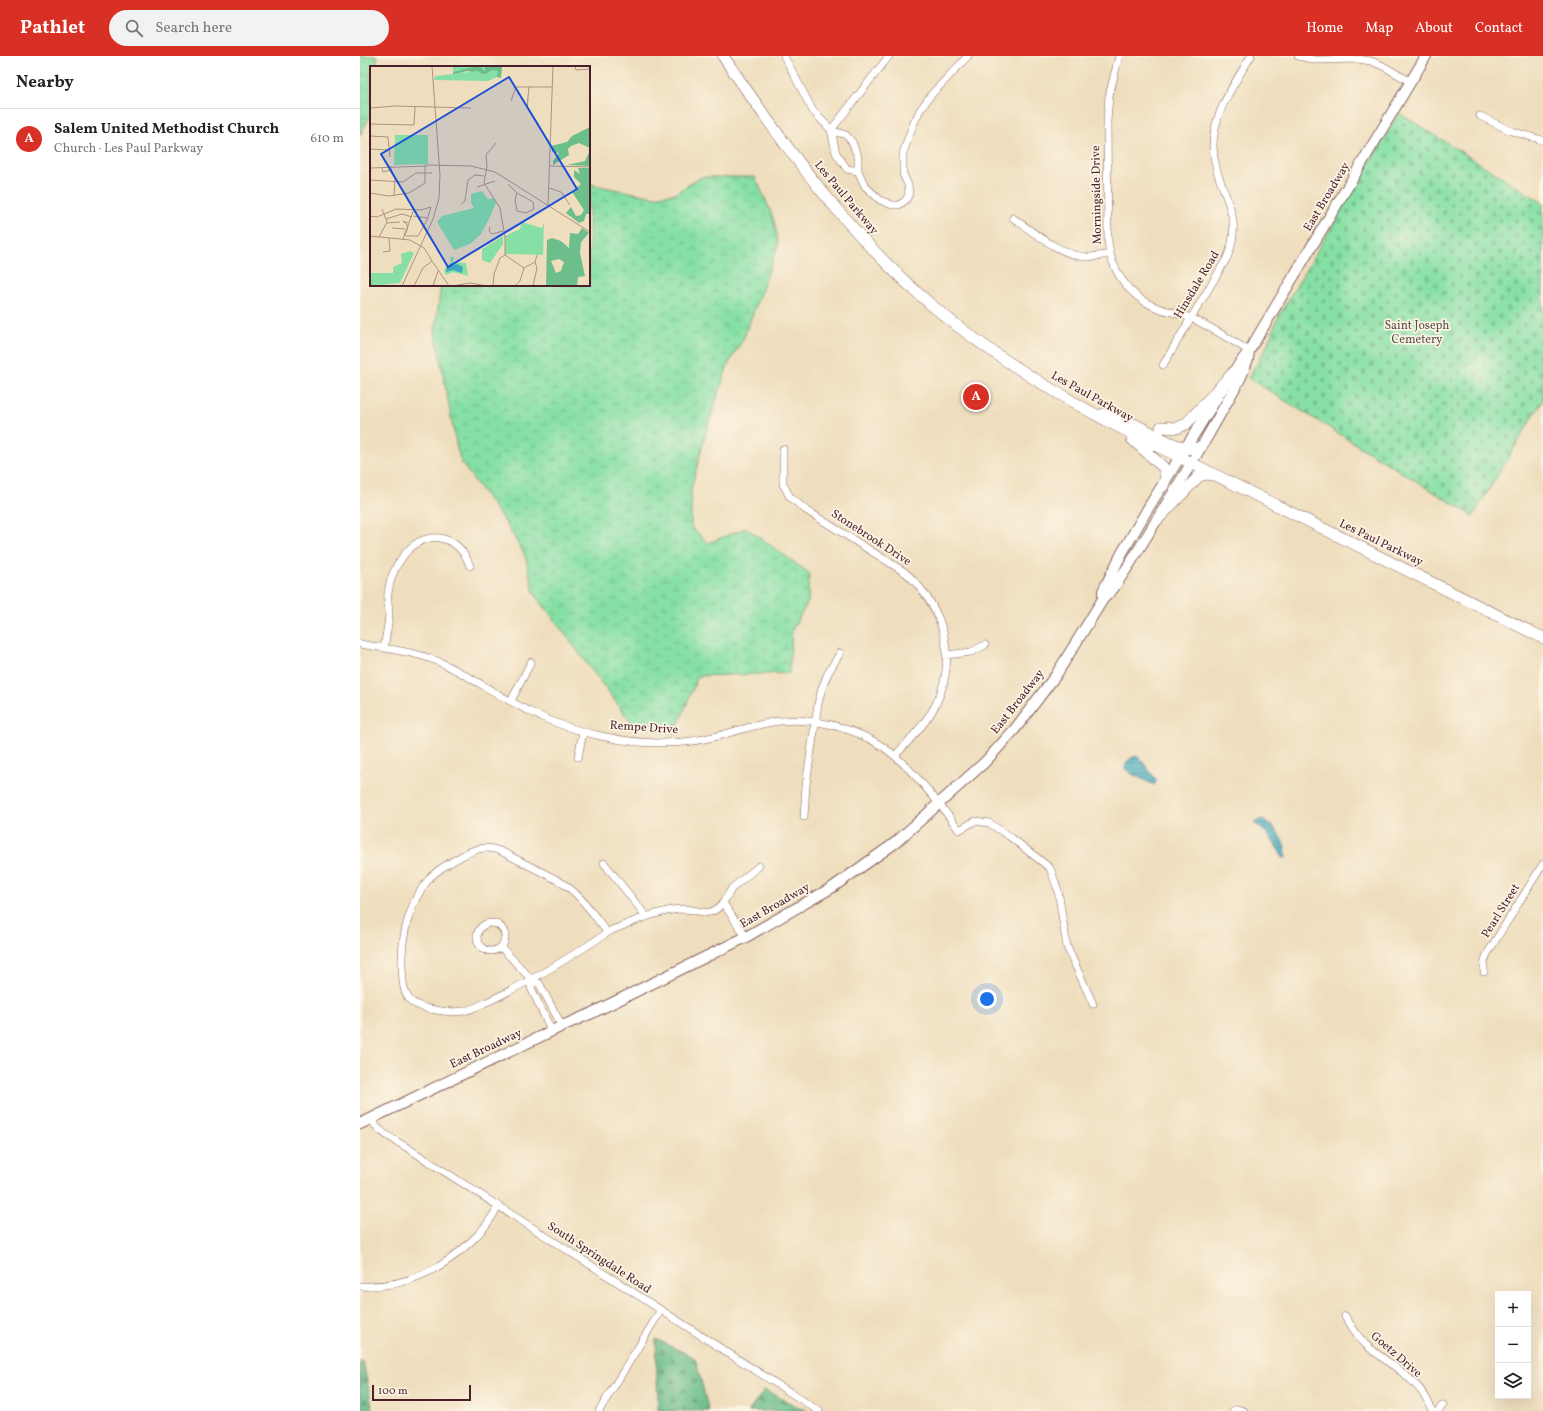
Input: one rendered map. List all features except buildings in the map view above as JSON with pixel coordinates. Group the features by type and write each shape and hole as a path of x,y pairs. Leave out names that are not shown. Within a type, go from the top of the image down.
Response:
{"main road":[{"name":"Les Paul Parkway","path":"723,56 800,163 849,224 886,263 930,303 974,339 1036,381 1118,427 1543,638"},
{"name":"East Broadway","path":"1102,599 1103,591 1122,553 1231,375 1249,351 1426,56"},
{"name":"East Broadway","path":"360,1124 746,938 810,902 848,877 899,839 989,758 1022,720 1056,675 1102,599 1113,588 1131,562 1202,446 1241,377 1247,364 1249,351"},
{"path":"1161,427 1177,428 1186,424 1231,375"},
{"path":"1085,409 1120,419 1177,445 1189,445 1196,449 1202,446"},
{"path":"1118,427 1162,464 1166,477 1163,486"},
{"path":"1156,520 1199,476 1207,474 1216,475"}],"street":[{"path":"784,56 813,111 831,130 846,135 852,142 858,157 858,171 865,186 880,200 892,205 899,205 906,200 909,194 908,185 903,174 903,153 920,110 931,95 965,57"},
{"path":"831,130 889,56"},
{"name":"Morningside Drive","path":"1119,56 1109,96 1107,121 1108,240 1110,254 1119,274 1136,296 1153,306 1191,318 1249,351"},
{"name":"Hinsdale Road","path":"1163,365 1227,258 1233,239 1231,207 1221,184 1215,162 1213,144 1214,131 1229,93 1251,56"},
{"path":"1298,56 1316,60 1371,58 1411,82"},
{"path":"1480,116 1505,128 1542,138"},
{"path":"831,130 836,153 847,169 858,171"},
{"path":"1013,218 1058,248 1067,252 1089,258 1110,254"},
{"name":"Stonebrook Drive","path":"783,449 783,484 790,497 806,510 896,566 917,583 928,597 938,615 943,631 946,655 944,680 935,705 920,727 895,756"},
{"path":"384,648 388,620 388,594 391,580 398,565 409,549 425,540 435,538 444,540 457,546 462,551 470,566"},
{"name":"Rempe Drive","path":"360,644 415,654 443,664 557,724 602,736 635,741 689,742 781,721 815,722 839,727 856,733 876,743 895,756 939,803 959,830 975,821 989,823 1010,836 1050,868 1058,890 1067,947 1094,1004"},
{"path":"946,655 971,652 984,645"},
{"path":"804,816 806,785 815,722 822,688 840,653"},
{"path":"511,701 531,662"},
{"path":"578,757 583,732"},
{"path":"607,932 576,894 566,886 500,850 487,848 474,850 458,857 432,875 423,887 413,906 403,936 403,981 405,990 410,1000 417,1005 429,1009 466,1010 532,980 607,932 646,916 684,909 709,913 714,911 723,903 732,888 759,866"},
{"path":"604,863 646,916"},
{"name":"Pearl Street","path":"1484,972 1484,963 1487,954 1543,864"},
{"path":"723,903 746,938"},
{"path":"501,947 532,980 539,983 562,1026"},
{"path":"532,980 531,988 552,1032"},
{"name":"South Springdale Road","path":"371,1119 376,1127 383,1132 819,1411"},
{"path":"360,1286 374,1287 424,1274 446,1261 466,1245 486,1225 495,1214 498,1206"},
{"path":"599,1411 661,1310"},
{"name":"Goetz Drive","path":"1345,1316 1364,1343 1401,1370 1421,1391 1432,1411"},
{"path":"1438,1411 1443,1405"},
{"path":"1233,1411 1237,1409 1244,1411"}],"green space":[{"path":"360,56 377,56 377,66 370,66 370,117 360,135"},
{"name":"Saint Joseph Cemetery","path":"1399,113 1543,203 1543,400 1473,516 1248,378 1266,348 1278,317"},
{"path":"701,177 755,177 776,228 778,246 744,337 728,365 708,425 691,489 691,527 708,543 746,528 809,573 808,602 792,630 789,673 698,676 675,733 633,725 534,593 525,555 503,519 462,464 457,449 435,331 441,286 590,286 590,184 654,197 676,193"},
{"path":"656,1339 695,1358 709,1411 658,1411"},
{"path":"363,1361 373,1411 360,1411 360,1362"},
{"path":"764,1390 807,1411 749,1411"}],"water":[{"path":"1136,756 1140,758 1157,781 1154,785 1125,769 1128,761"},
{"path":"1261,819 1271,825 1279,835 1285,847 1286,858 1283,858 1267,834 1254,823"}],"place":[{"name":"Salem United Methodist Church","path":"976,397"}]}
